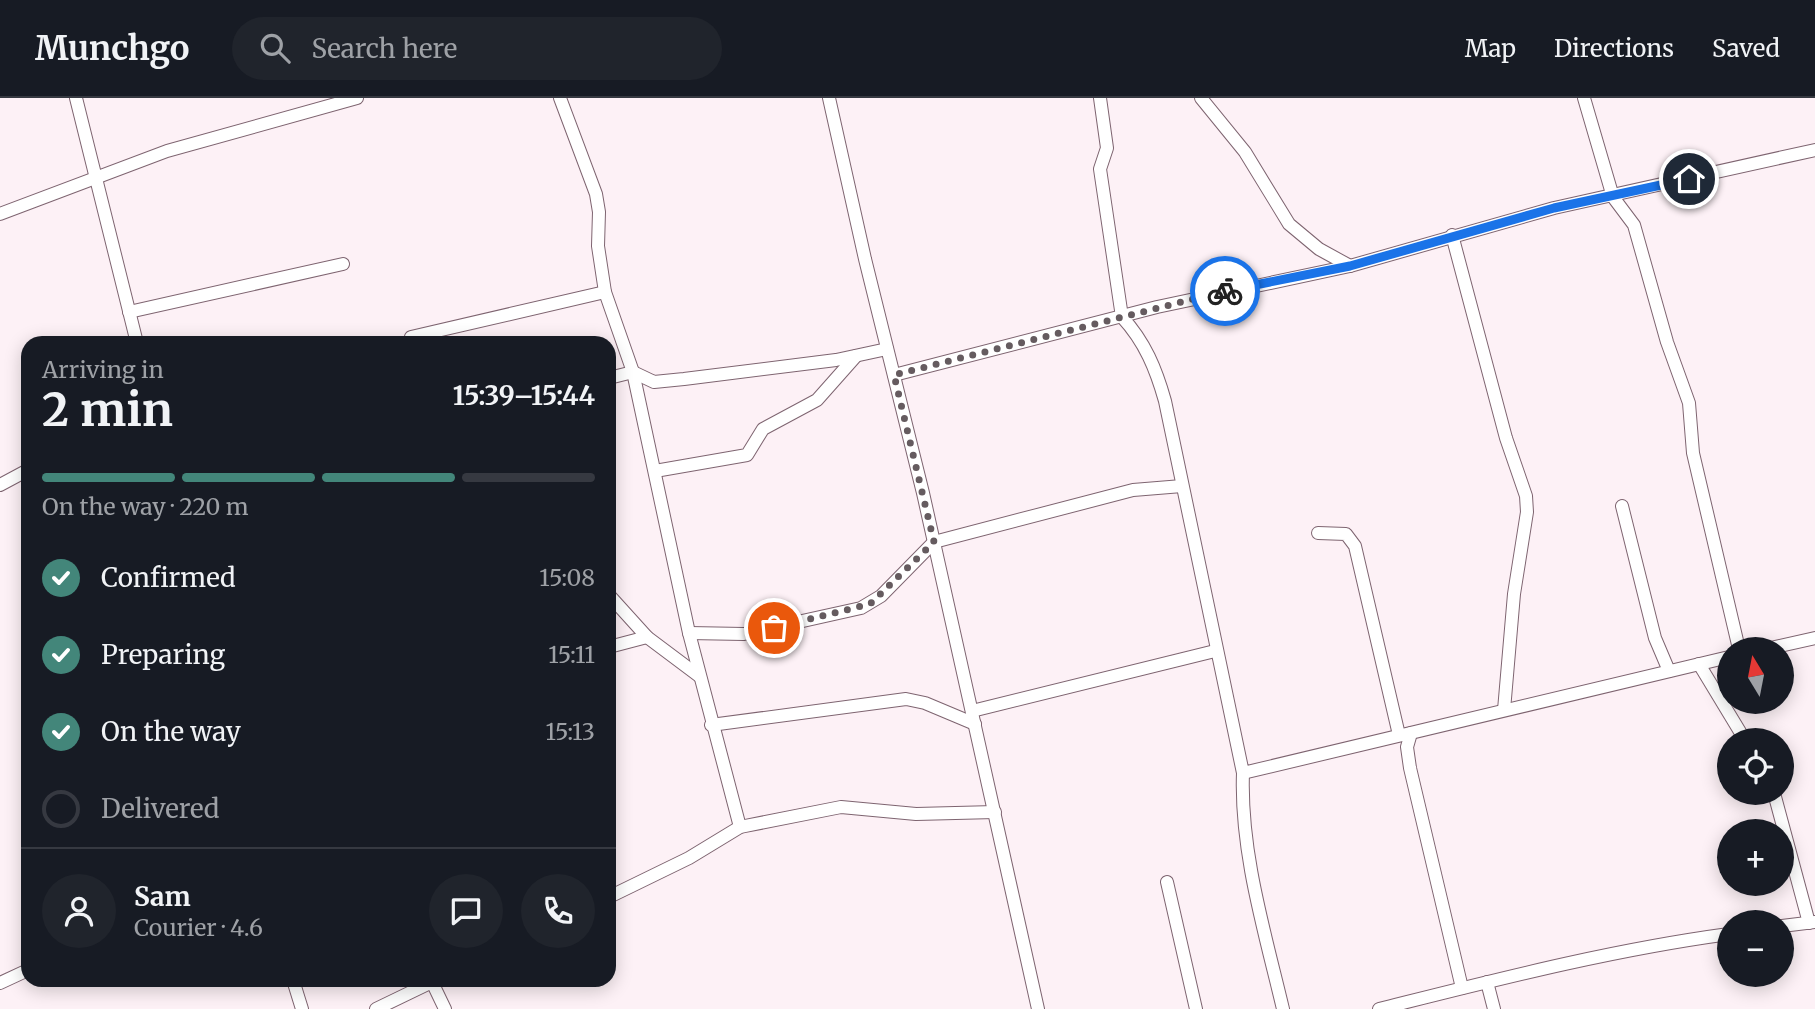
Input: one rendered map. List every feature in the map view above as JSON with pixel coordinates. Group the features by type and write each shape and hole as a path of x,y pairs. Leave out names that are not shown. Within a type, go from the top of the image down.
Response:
{"street":[{"path":"76,98 135,336"},
{"path":"0,214 215,136 357,98"},
{"path":"560,98 596,194 599,212 598,246 605,292 633,372 699,676 740,827"},
{"path":"829,98 934,542 1038,1009"},
{"path":"1100,98 1107,148 1100,169 1122,317 1136,332 1155,366 1215,651 1244,773 1242,805 1252,868 1283,1009"},
{"path":"1201,98 1245,152 1289,224 1319,249 1350,266"},
{"path":"1584,98 1613,197 1634,225 1667,342 1689,403 1693,453 1736,637"},
{"path":"894,375 1235,288 1350,266 1554,208 1815,150"},
{"path":"1452,236 1506,438 1526,496 1527,512 1514,594 1504,710"},
{"path":"129,312 343,264"},
{"path":"415,336 605,292"},
{"path":"616,376 633,372 654,382 856,356 887,349"},
{"path":"655,471 747,455 763,429 817,400 856,356"},
{"path":"0,485 21,474"},
{"path":"689,633 744,634 870,604 934,542 1133,490 1182,486"},
{"path":"1622,506 1655,638 1669,671"},
{"path":"1318,533 1346,534 1355,546 1405,734 1410,768 1462,988"},
{"path":"616,603 647,637 699,676"},
{"path":"616,646 647,637"},
{"path":"1794,643 1815,638"},
{"path":"712,725 906,699 973,717 1215,651"},
{"path":"1244,773 1717,660"},
{"path":"1699,664 1738,728"},
{"path":"1778,805 1812,922 1794,924"},
{"path":"616,894 689,858 740,827 841,807 916,814 995,812"},
{"path":"1167,882 1196,1009"},
{"path":"1379,1009 1664,942 1717,935"},
{"path":"0,983 21,973"},
{"path":"1487,982 1494,1009"},
{"path":"295,987 302,1009"},
{"path":"376,1009 422,987"},
{"path":"436,987 445,1009"}],"way so far":[{"path":"774,628 870,604 934,542 894,375 1225,291"}],"route":[{"path":"1225,291 1350,266 1487,225 1689,179"}]}
